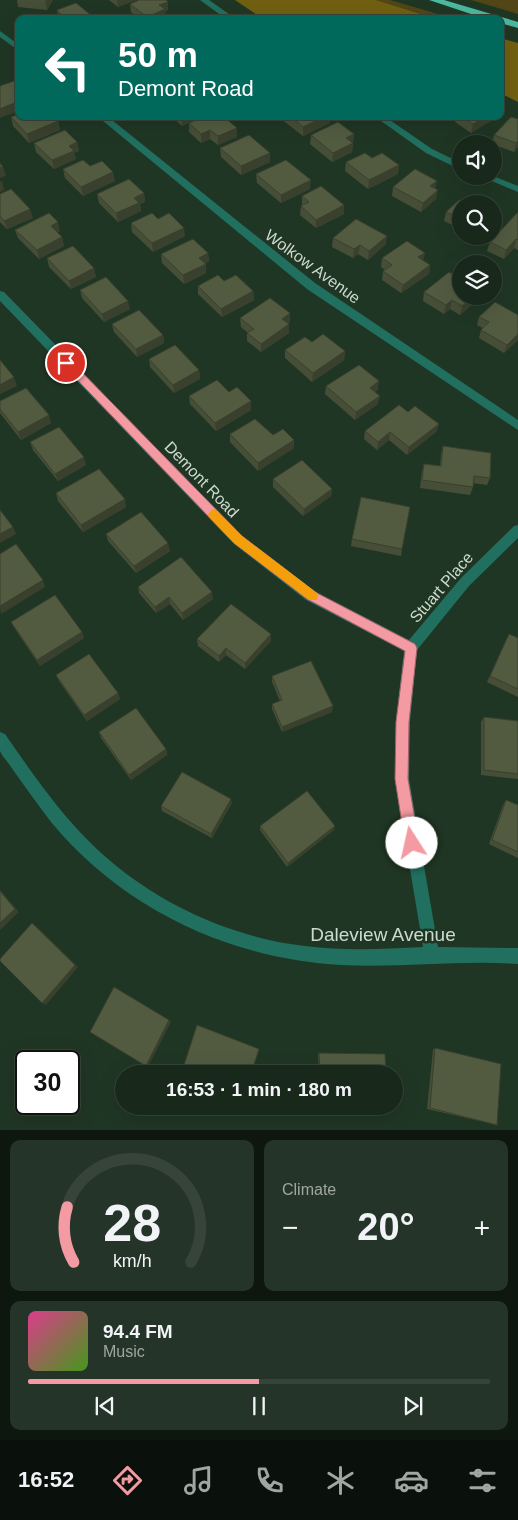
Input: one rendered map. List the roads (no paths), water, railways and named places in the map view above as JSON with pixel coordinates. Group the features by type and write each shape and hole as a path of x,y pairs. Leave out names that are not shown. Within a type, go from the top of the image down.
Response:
{"highway":[{"path":"434,0 485,15"},
{"path":"504,21 518,25"}],"street":[{"path":"204,0 226,15"},
{"path":"0,33 15,46"},
{"name":"Wolkow Avenue","path":"106,120 311,286 518,426"},
{"path":"384,120 429,151 452,162"},
{"path":"502,183 518,189"},
{"name":"Demont Road","path":"0,294 238,540 311,596 411,648"},
{"name":"Stuart Place","path":"432,956 408,824 402,779 403,722 411,648 465,582 518,530"},
{"name":"Daleview Avenue","path":"0,739 53,813 107,869 140,893 209,929 274,949 339,957 388,958 491,953 518,956"}]}
